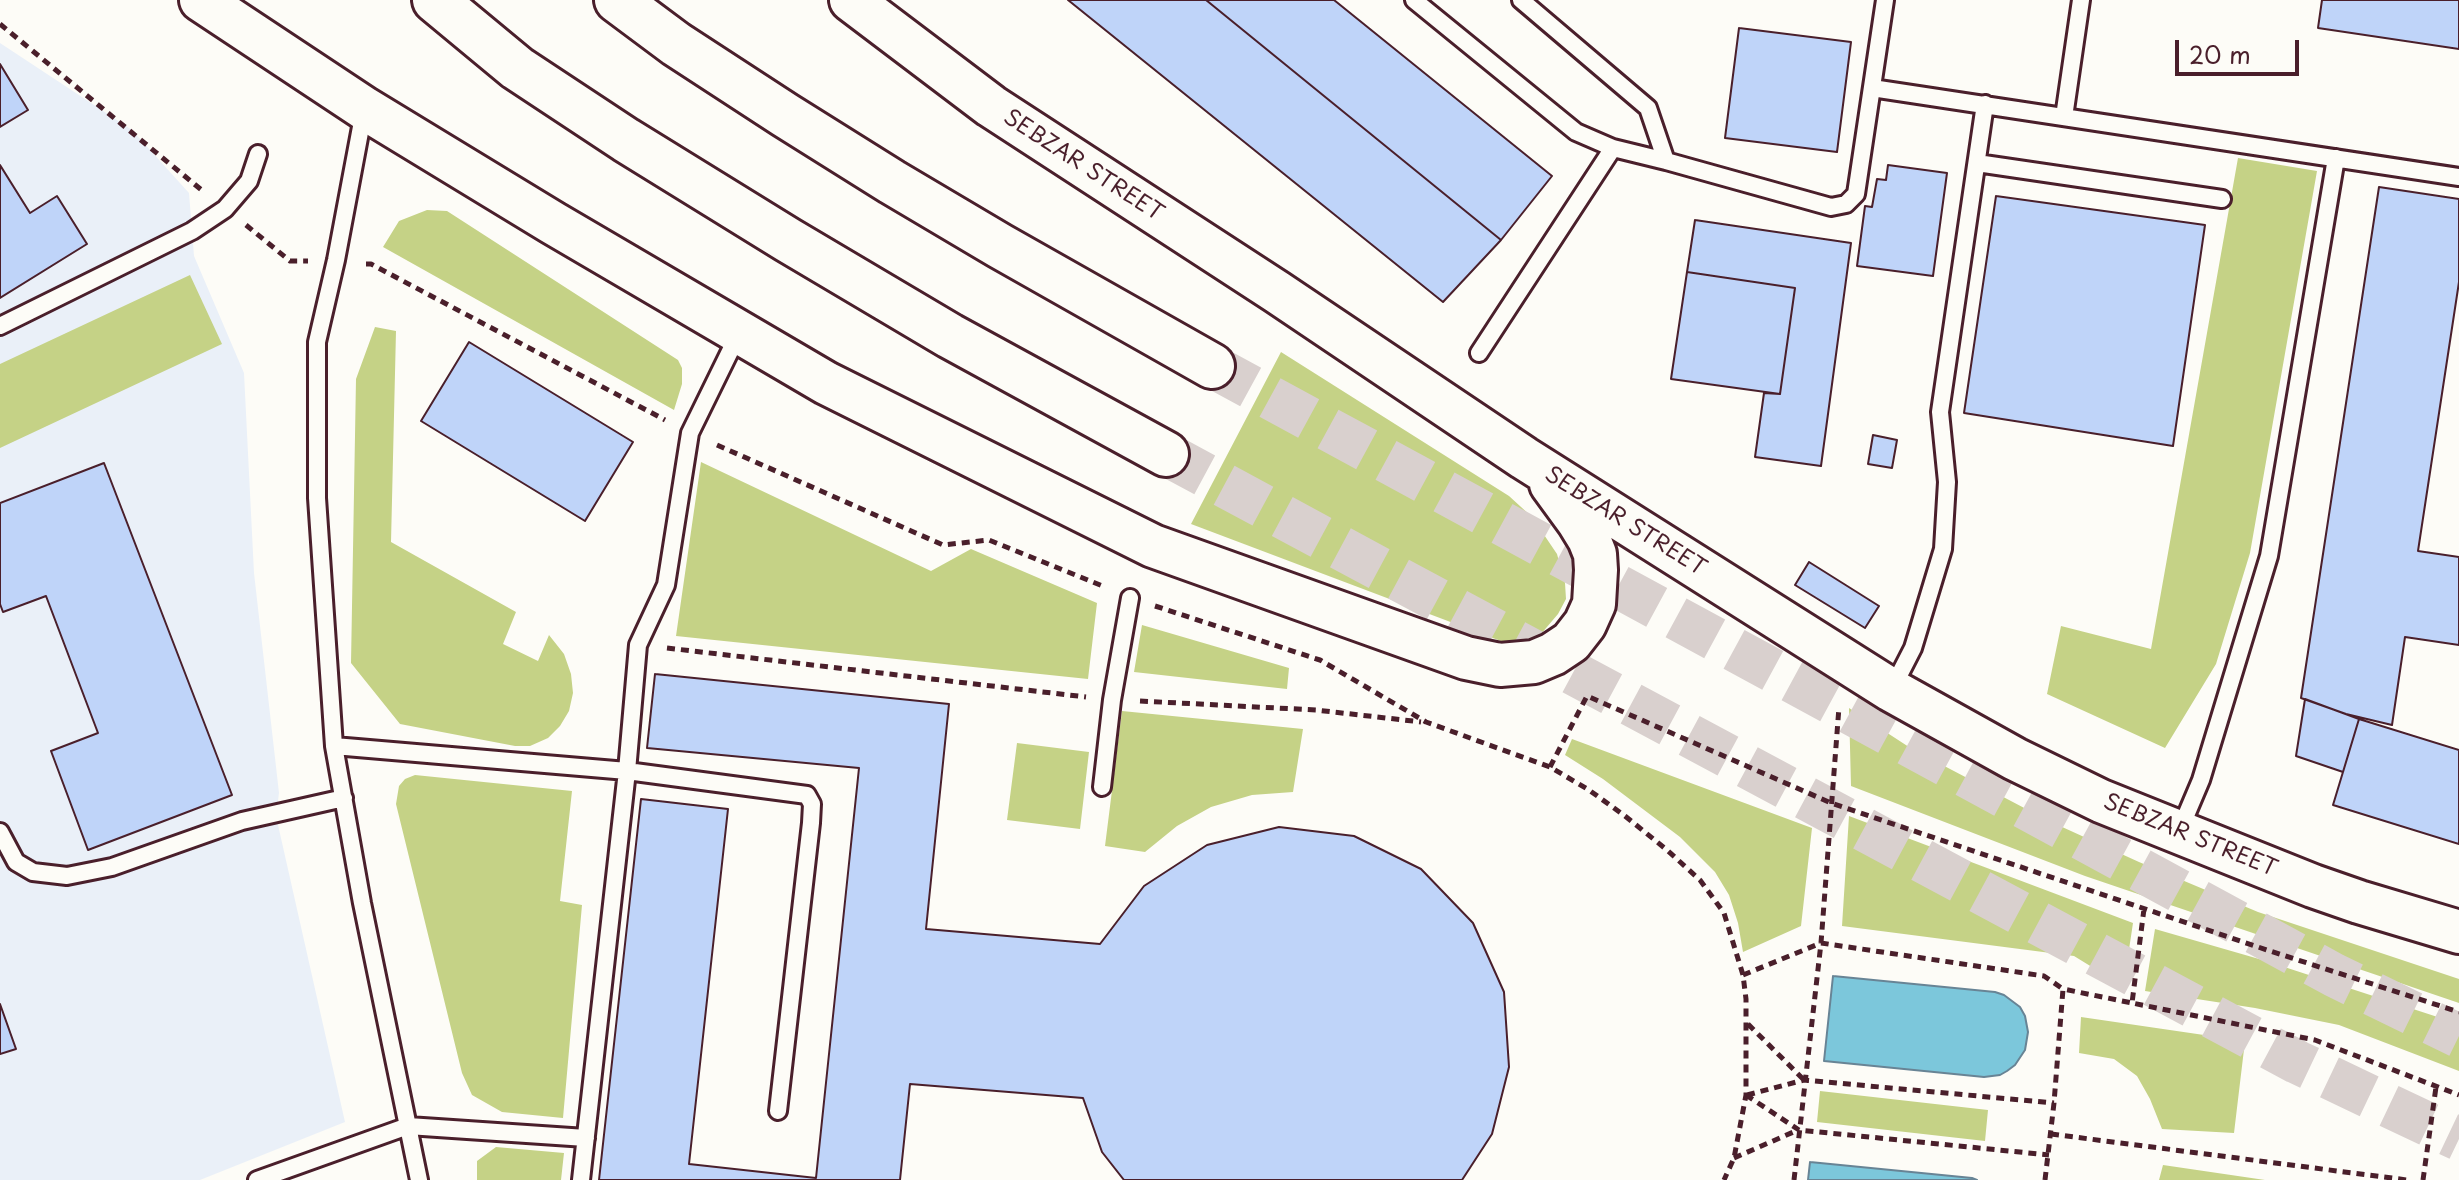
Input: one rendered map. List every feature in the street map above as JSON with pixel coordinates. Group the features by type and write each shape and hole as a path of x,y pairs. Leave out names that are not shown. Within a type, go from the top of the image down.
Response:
{"main road":[{"path":"404,0 801,248 950,336 1166,454"},
{"path":"435,0 517,68"},
{"path":"617,0 688,52 892,182 1212,366"}],"street":[{"path":"201,0 364,108 826,383 1153,546 1483,663 1519,665 1553,654 1571,642 1585,624 1594,604 1595,554 1589,539 1557,490 1524,458"},
{"name":"SEBZAR STREET","path":"851,0 991,106 1277,292 1524,458 1891,690 2015,759 2178,834 2359,902 2459,932"}],"lane":[{"path":"1414,0 1576,132 1613,148 1831,207 1846,204 1856,194 1885,0"},
{"path":"1521,0 1648,108 1666,161"},
{"path":"2064,117 2081,0"},
{"path":"1872,88 2459,177"},
{"path":"1891,690 1913,648 1943,549 1947,482 1940,412 1985,104"},
{"path":"364,108 336,260 317,342 317,498 334,746 362,903 419,1180"},
{"path":"1479,353 1613,148"},
{"path":"0,326 192,231 225,209 249,181 258,154"},
{"path":"2178,834 2201,780 2269,556 2336,158"},
{"path":"1977,163 2222,199"},
{"path":"581,1180 627,771 638,645 666,585 690,433 739,333"},
{"path":"1102,787 1112,700 1130,598"},
{"path":"334,746 627,771 807,795 812,804 778,1111"},
{"path":"0,832 16,862 33,872 67,876 112,867 242,821 344,798"},
{"path":"257,1180 408,1126 586,1138"}],"path":[{"path":"638,645 1112,700 1316,710 1426,722 1550,767 1589,790 1667,850 1700,880 1724,913 1743,975 1747,1023 1746,1095 1742,1127 1724,1180"},
{"path":"1550,767 1587,696 1831,803 2459,1012"},
{"path":"1794,1180 1821,943 1839,706"},
{"path":"2132,1003 2144,909"},
{"path":"1743,975 1821,943 2044,976 2063,989 2315,1040 2459,1095"},
{"path":"2045,1180 2063,989"},
{"path":"1747,1023 1804,1080"},
{"path":"1746,1095 1804,1080 2054,1103"},
{"path":"2423,1180 2436,1087"},
{"path":"1746,1095 1799,1130 2049,1155"},
{"path":"1734,1158 1799,1130"},
{"path":"2051,1134 2407,1180"}],"shaded area":[{"path":"0,43 132,130 189,193 194,256 244,373 254,573 279,793 276,816 345,1122 200,1180 0,1180"}],"green space":[{"path":"2238,158 2317,171 2250,553 2216,664 2165,748 2047,694 2061,626 2151,649"},
{"path":"427,210 447,211 678,360 682,368 682,384 674,410 383,247 399,221"},
{"path":"190,275 222,344 0,448 0,364"},
{"path":"375,327 396,331 391,542 516,612 503,644 538,661 549,635 564,654 573,693 569,711 548,738 530,746 515,746 400,724 351,663 356,379"},
{"path":"1281,352 1509,496 1532,517 1557,554 1566,599 1558,614 1535,641 1522,649 1191,524"},
{"path":"701,462 931,571 971,549 1097,603 1088,679 676,636"},
{"path":"1142,625 1289,668 1287,689 1134,672"},
{"path":"1849,708 1912,749 2049,821 2139,862 2258,912 2459,979 2459,1003 2085,876 1851,786"},
{"path":"1122,711 1303,729 1293,792 1252,795 1211,807 1177,826 1145,852 1105,846"},
{"path":"1572,739 1812,828 1801,926 1743,952 1729,895 1715,872 1680,837 1603,779 1565,755"},
{"path":"1017,743 1089,752 1080,829 1007,820"},
{"path":"415,775 572,791 560,901 582,905 563,1118 502,1112 472,1095 462,1073 396,804 399,786"},
{"path":"1849,816 2133,923 2125,976 2100,972 2074,956 1842,926"},
{"path":"2155,929 2266,961 2459,1024 2459,1071 2339,1025 2145,991"},
{"path":"2081,1017 2245,1041 2234,1133 2162,1129 2137,1076 2114,1059 2079,1053"},
{"path":"1820,1091 1988,1110 1985,1141 1817,1122"},
{"path":"496,1147 564,1153 561,1180 477,1180 477,1161"},
{"path":"2163,1165 2265,1180 2159,1180"}],"water":[{"path":"1833,976 2004,995 2020,1007 2025,1016 2028,1032 2025,1050 2007,1071 1984,1077 1824,1061"},
{"path":"1810,1162 1972,1178 1977,1180 1808,1180"}],"building":[{"path":"1068,0 1206,0 1501,240 1443,302"},
{"path":"1206,0 1334,0 1552,176 1501,240"},
{"path":"2322,0 2459,0 2459,49 2318,28"},
{"path":"1739,28 1851,42 1837,152 1725,138"},
{"path":"0,64 28,110 0,127"},
{"path":"0,165 30,213 57,196 87,244 0,298"},
{"path":"1888,165 1947,173 1933,276 1857,266 1865,206 1872,207 1877,179 1886,180"},
{"path":"2379,187 2459,199 2459,282 2418,551 2459,557 2459,645 2405,637 2392,725 2346,714 2301,698"},
{"path":"1996,196 2205,225 2173,446 1964,413"},
{"path":"1695,220 1851,243 1821,466 1755,457 1764,393 1780,394 1795,288 1687,272"},
{"path":"1687,272 1795,288 1780,394 1671,379"},
{"path":"469,342 633,442 585,521 421,421"},
{"path":"1873,435 1897,440 1892,468 1868,464"},
{"path":"104,463 232,795 88,850 51,751 98,733 46,596 3,612 0,604 0,503"},
{"path":"1809,562 1879,606 1865,628 1795,585"},
{"path":"655,674 949,704 926,929 1100,944 1144,886 1207,845 1279,827 1354,836 1421,869 1473,923 1504,992 1509,1067 1492,1134 1462,1180 1124,1180 1102,1152 1083,1098 910,1084 900,1180 599,1180 641,799 728,809 689,1164 816,1178 859,768 647,748"},
{"path":"2305,699 2359,719 2343,772 2296,756"},
{"path":"2359,719 2459,750 2459,844 2333,805"},
{"path":"0,1004 16,1049 0,1054"}],"tunnel":[{"path":"1212,366 2334,975 2459,1036"},
{"path":"1166,454 2297,1062 2459,1139"}]}
